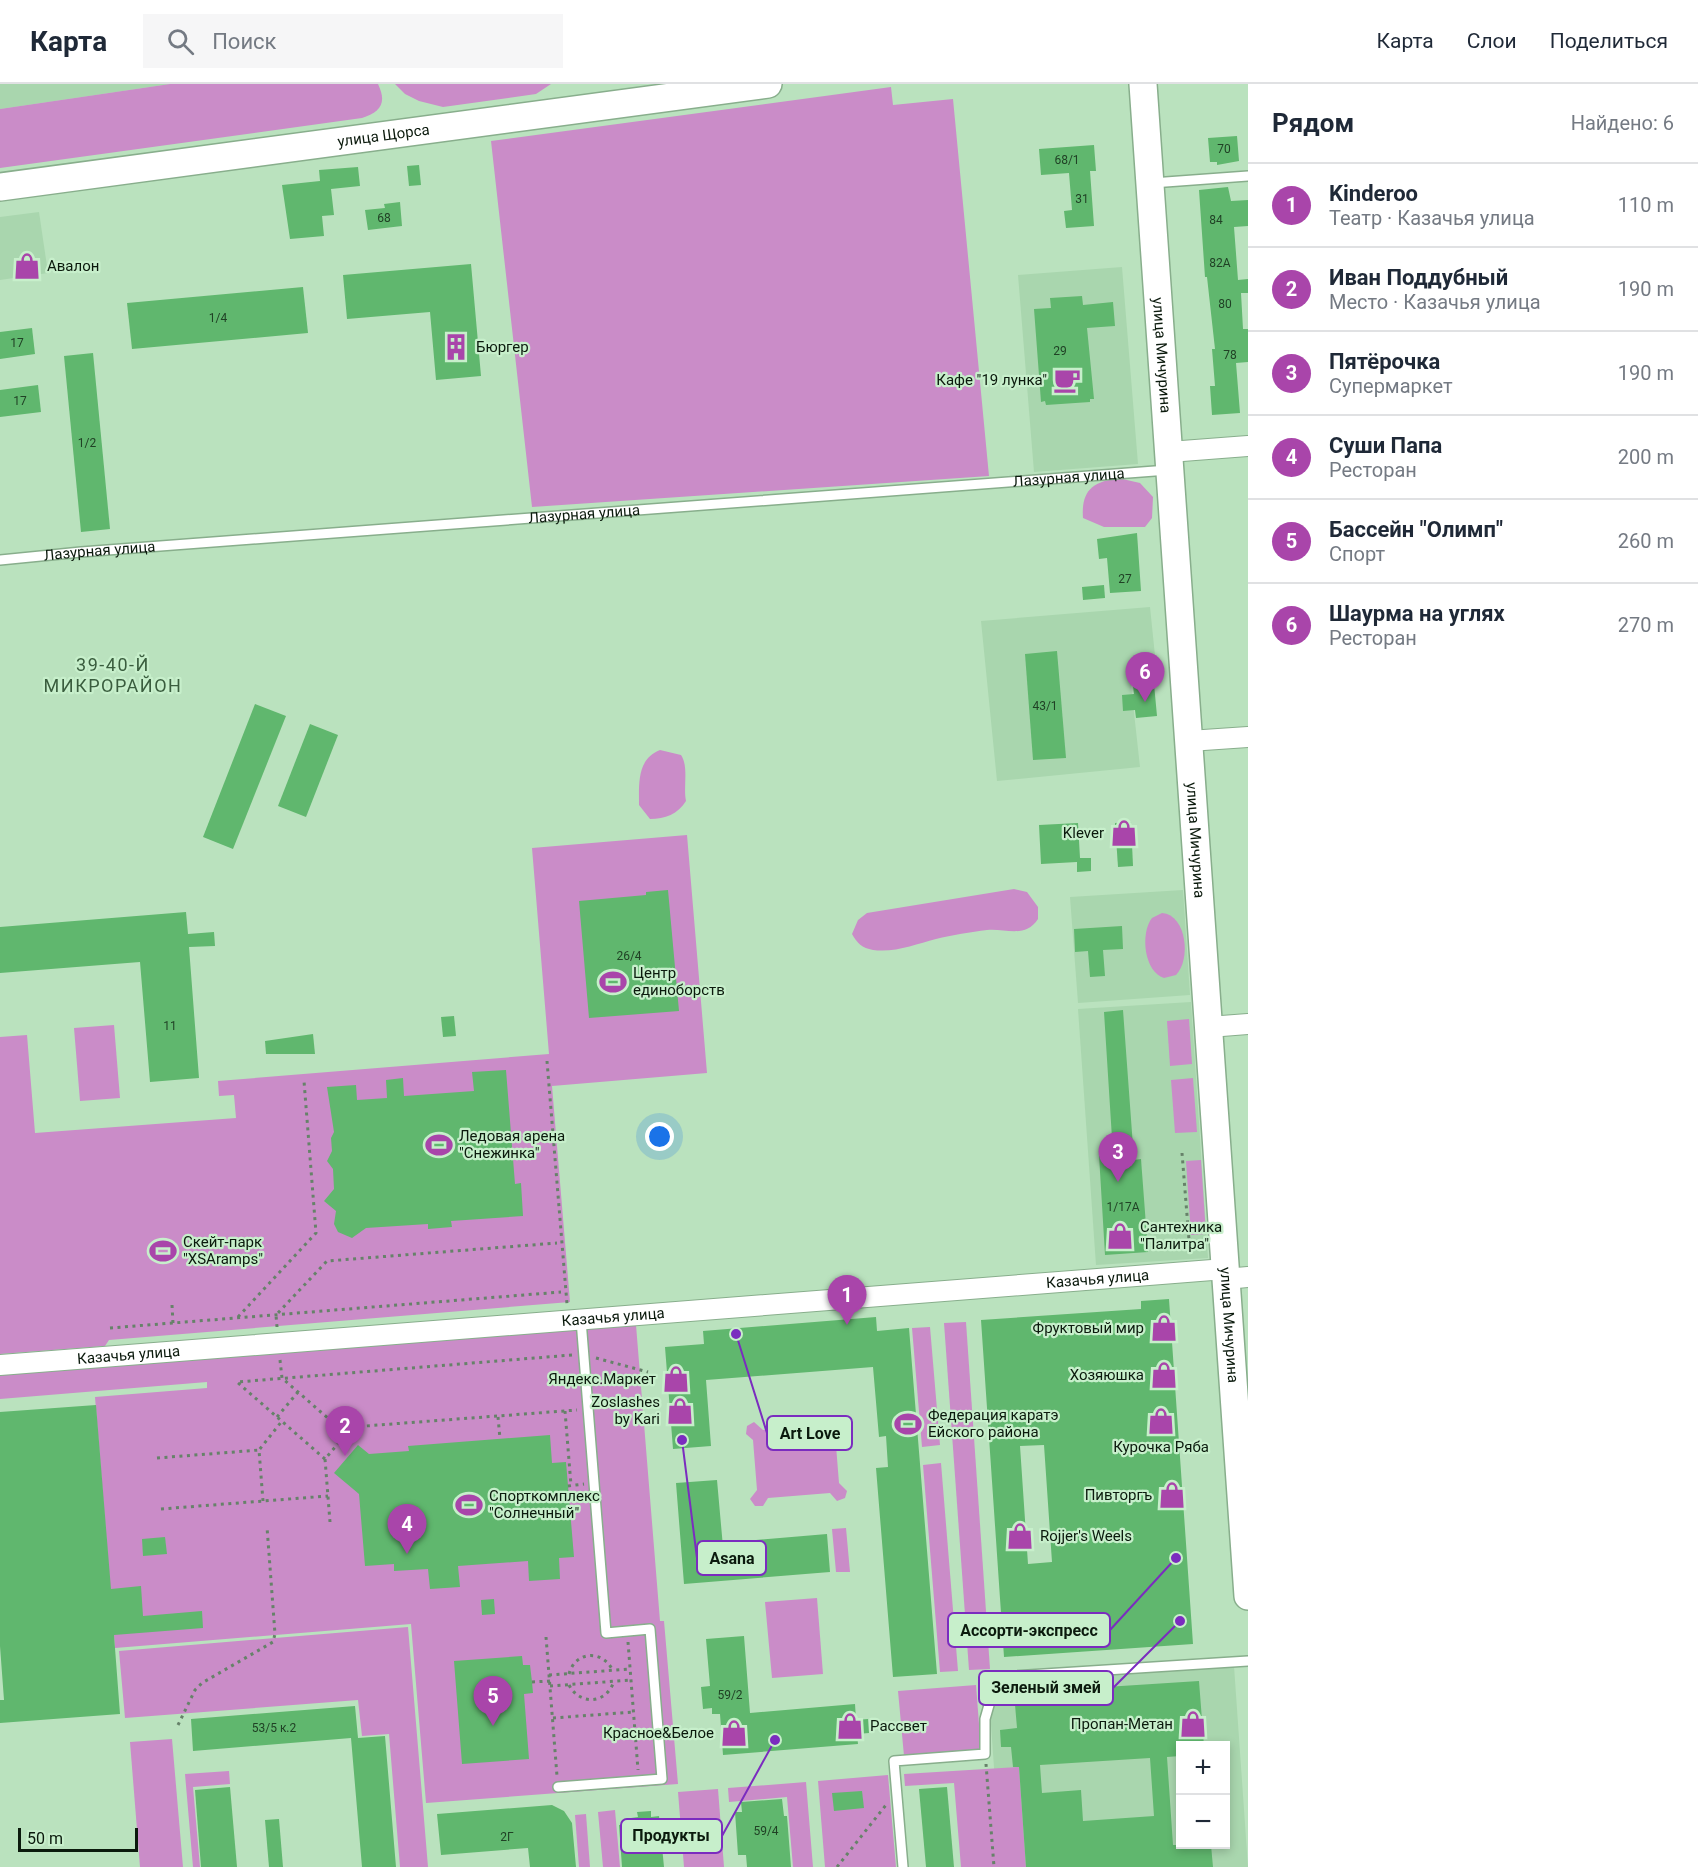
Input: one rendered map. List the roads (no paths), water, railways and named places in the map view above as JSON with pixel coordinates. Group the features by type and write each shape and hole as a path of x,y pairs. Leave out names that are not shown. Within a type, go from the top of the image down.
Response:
{"street":[{"name":"улица Щорса","path":"0,187 768,84"},
{"name":"улица Мичурина","path":"1143,84 1209,1027 1233,1275 1248,1596"},
{"name":"Лазурная улица","path":"1169,461 1248,446"},
{"path":"1189,741 1248,736"},
{"path":"1209,1027 1248,1024"},
{"name":"Казачья улица","path":"0,1365 574,1320 1233,1275"}],"lane":[{"path":"1150,183 1248,176"},
{"name":"Лазурная улица","path":"0,560 1169,461"},
{"path":"558,1787 662,1779 650,1629 606,1633 584,1354 574,1320"},
{"path":"903,1867 894,1761 985,1754 985,1719 997,1677 1248,1661"}],"place":[{"name":"Авалон","path":"27,266"},
{"name":"Бюргер","path":"456,347"},
{"name":"Кафе \"19 лунка\"","path":"1067,380"},
{"name":"Шаурма на углях","path":"1145,702"},
{"name":"Klever","path":"1124,833"},
{"name":"Центр единоборств","path":"613,982"},
{"name":"Ледовая арена \"Снежинка\"","path":"439,1145"},
{"name":"Пятёрочка","path":"1118,1182"},
{"name":"Сантехника \"Палитра\"","path":"1120,1236"},
{"name":"Скейт-парк \"XSAramps\"","path":"163,1251"},
{"name":"Kinderoo","path":"847,1325"},
{"name":"Фруктовый мир","path":"1164,1328"},
{"name":"Art Love","path":"736,1334"},
{"name":"Хозяюшка","path":"1164,1375"},
{"name":"Яндекс.Маркет","path":"676,1379"},
{"name":"Zoslashes by Kari","path":"680,1411"},
{"name":"Курочка Ряба","path":"1161,1421"},
{"name":"Федерация каратэ Ейского района","path":"908,1424"},
{"name":"Asana","path":"682,1440"},
{"name":"Иван Поддубный","path":"345,1456"},
{"name":"Пивторгъ","path":"1172,1495"},
{"name":"Спорткомплекс \"Солнечный\"","path":"469,1505"},
{"name":"Rojjer's Weels","path":"1020,1536"},
{"name":"Суши Папа","path":"407,1554"},
{"name":"Ассорти-экспресс","path":"1176,1558"},
{"name":"Зеленый змей","path":"1180,1621"},
{"name":"Пропан-Метан","path":"1193,1724"},
{"name":"Бассейн \"Олимп\"","path":"493,1726"},
{"name":"Рассвет","path":"850,1726"},
{"name":"Красное&Белое","path":"734,1733"},
{"name":"Продукты","path":"775,1740"}],"district":[{"name":"39-40-Й МИКРОРАЙОН","path":"113,675"}]}
